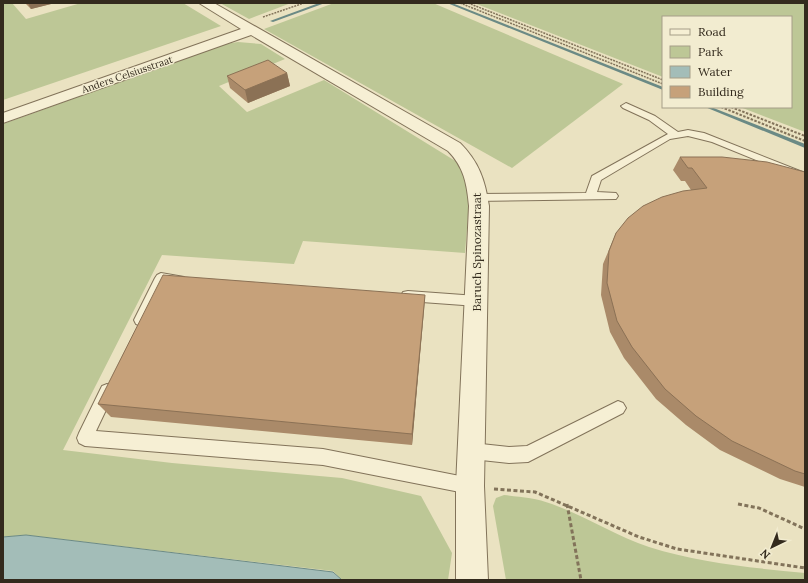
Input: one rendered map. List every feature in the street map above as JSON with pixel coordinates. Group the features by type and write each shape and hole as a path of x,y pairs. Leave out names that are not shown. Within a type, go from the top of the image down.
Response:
{"street":[{"name":"Baruch Spinozastraat","path":"205,3 454,147 464,156 471,168 477,183 478,198 477,301 470,486 472,580"},
{"name":"Anders Celsiusstraat","path":"3,118 247,27"}],"lane":[{"path":"626,106 652,118 675,134"},
{"path":"591,196 596,178 667,136 675,134 688,133 716,140 805,177"},
{"path":"478,198 612,196"},
{"path":"134,334 161,278 192,281"},
{"path":"398,295 477,301"},
{"path":"111,383 84,438 323,458 470,486"},
{"path":"472,451 509,455 528,454 618,408"}],"path":[{"path":"247,27 304,3"},
{"path":"460,3 662,84"},
{"path":"468,3 662,80"},
{"path":"724,108 805,140"},
{"path":"734,108 805,136"},
{"path":"470,486 535,492 566,504 639,537 677,549 805,568"},
{"path":"566,504 581,580"},
{"path":"738,504 765,510 805,529"}],"green space":[{"path":"3,3 12,3 26,19 81,3 183,3 221,26 3,100"},
{"path":"220,3 291,3 249,19"},
{"path":"334,3 433,3 623,84 512,168 264,29"},
{"path":"474,3 805,3 805,132 743,108 792,108 792,16 662,16 662,77"},
{"path":"238,42 261,44 285,59 219,86 247,112 324,80 457,162 470,190 465,253 303,241 294,264 162,255 63,450 172,463 342,478 421,496 452,553 448,580 342,580 333,571 26,535 3,537 3,124 225,44"},
{"path":"504,495 534,499 552,504 613,532 668,553 727,564 805,573 805,580 506,580 493,506 496,498"}],"water":[{"path":"26,535 333,572 342,580 3,580 3,537"}],"building":[{"path":"268,60 287,73 245,90 227,76"},
{"path":"680,157 722,157 767,162 805,172 805,474 795,471 732,441 696,416 665,389 632,347 617,321 607,283 609,251 616,233 628,218 643,206 662,197 683,191 707,188 692,168 688,168"},
{"path":"163,275 425,295 412,434 98,404"}],"waterway":[{"path":"272,21 323,3"},
{"path":"449,3 662,89"},
{"path":"710,108 805,146"}]}
